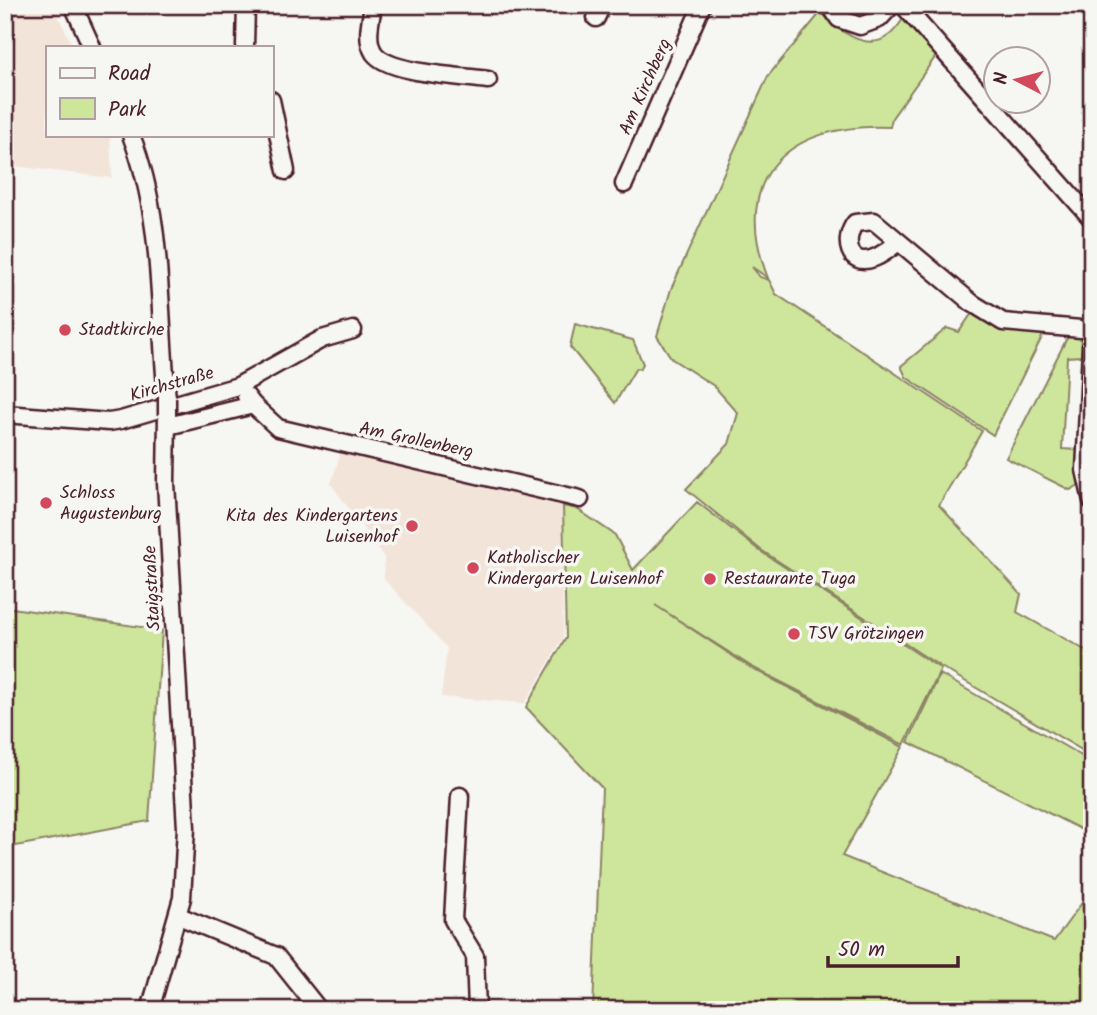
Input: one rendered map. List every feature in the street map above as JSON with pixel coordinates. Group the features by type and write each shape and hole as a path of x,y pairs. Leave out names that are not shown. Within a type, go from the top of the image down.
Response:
{"street":[{"path":"73,5 92,46"},
{"path":"245,46 246,5"},
{"path":"373,5 369,39 374,53 388,64 488,80"},
{"name":"Am Kirchberg","path":"624,184 702,5"},
{"path":"830,5 839,19 860,26 879,19 892,5"},
{"path":"903,5 1092,219"},
{"path":"273,109 286,171"},
{"name":"Staigstraße","path":"131,136 149,189 159,262 167,398 166,483 186,828 179,916 150,1010"},
{"path":"898,243 972,303 1003,322 1092,329 1085,470 1092,501"},
{"path":"238,386 322,339 353,330"},
{"name":"Kirchstraße","path":"5,414 109,422 238,386 253,405 167,420"},
{"name":"Am Grollenberg","path":"253,405 278,428 580,499"},
{"path":"460,796 453,920 475,957 477,1010"},
{"path":"179,916 276,956 318,1010"}],"shaded area":[{"path":"5,5 53,5 73,46 46,46 46,136 110,136 112,178 5,165"},
{"name":"Katholischer Kindergarten Luisenhof","path":"341,451 562,506 563,638 525,703 441,697 447,648 384,579 384,557 331,484"}],"green space":[{"path":"821,12 843,31 870,42 888,36 903,19 936,56 892,118 890,127 854,128 823,134 797,146 776,162 763,184 756,211 758,242 768,278 752,267 760,277 769,280 776,294 982,431 939,505 1021,594 1017,612 1092,654 1092,756 941,667 761,550 686,489 729,444 738,413 714,386 672,359 657,336 671,289 768,76"},
{"path":"974,310 1045,331 993,435 906,377 901,366 947,328 959,332"},
{"path":"575,324 633,340 643,364 640,369 636,368 615,403 570,347"},
{"path":"1068,336 1082,338 1081,356 1067,357 1062,449 1078,450 1079,485 1070,490 1006,458"},
{"path":"697,502 760,551 941,669 904,745 752,667 655,605 751,668 903,747 842,856 1054,941 1092,889 1092,1010 593,1010 602,788 526,707 566,638 563,506 577,509 615,535 633,570"},
{"path":"5,607 162,630 149,821 5,848"},
{"path":"940,674 1092,762 1092,835 908,742"}],"place":[{"name":"Stadtkirche","path":"65,330"},
{"name":"Schloss Augustenburg","path":"46,503"},
{"name":"Kita des Kindergartens Luisenhof","path":"412,526"},
{"name":"Katholischer Kindergarten Luisenhof","path":"473,568"},
{"name":"Restaurante Tuga","path":"710,579"},
{"name":"TSV Grötzingen","path":"794,634"}]}
